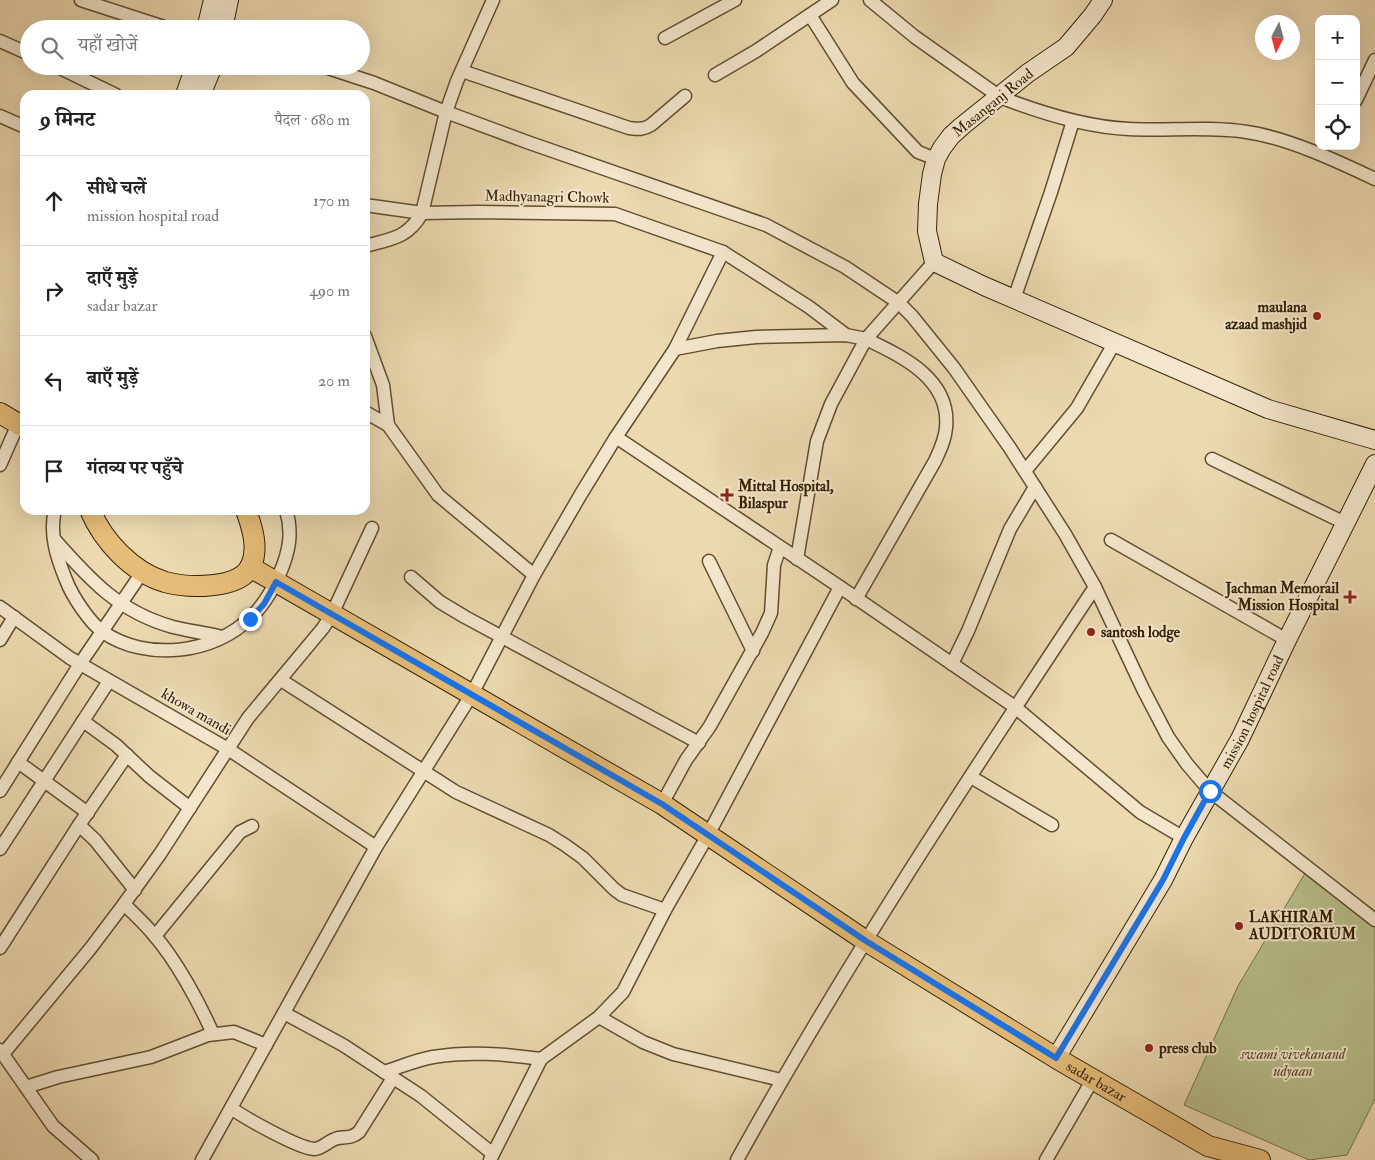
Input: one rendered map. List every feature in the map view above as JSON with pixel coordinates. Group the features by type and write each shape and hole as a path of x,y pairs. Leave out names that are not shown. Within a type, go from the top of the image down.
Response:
{"main road":[{"path":"0,413 20,420"},
{"path":"92,515 96,524 109,541 124,557 143,571 165,582 189,586 210,586 227,582 240,576 250,567 254,555 254,543 252,527 248,515"},
{"name":"sadar bazar","path":"250,567 662,804 866,941 1056,1058 1208,1146 1258,1160"}],"street":[{"path":"82,0 143,20"},
{"path":"208,20 213,0"},
{"path":"225,20 229,0"},
{"path":"370,245 400,236 409,231 422,214 446,112 493,0"},
{"path":"665,38 735,0"},
{"path":"715,75 756,51 832,0"},
{"path":"870,0 916,37 1000,97 1102,127 1128,129 1191,128 1246,132 1267,136 1328,151 1375,179"},
{"name":"Masanganj Road","path":"934,262 927,231 928,204 936,159 951,136 1028,73 1066,47 1093,16 1102,0"},
{"path":"810,15 854,83 918,152 936,159"},
{"path":"0,41 20,50"},
{"path":"1360,92 1375,60"},
{"path":"462,71 628,128 638,129 651,125 685,96"},
{"path":"75,75 106,90"},
{"path":"187,90 192,75"},
{"path":"203,90 209,75"},
{"path":"350,75 446,112 766,225 845,267 899,303 912,316 954,368 1025,471 1065,534 1095,587 1168,737 1187,764 1210,791 1375,920"},
{"path":"0,116 20,125"},
{"path":"1014,299 1051,192 1073,120"},
{"name":"Madhyanagri Chowk","path":"370,206 422,214 478,212 615,214 724,252 809,307 846,336"},
{"path":"202,1160 376,847 472,694 534,575 616,438 674,349 724,252"},
{"path":"797,558 817,441 831,404 866,339 934,262 1014,299 1268,409 1375,440"},
{"path":"674,349 717,341 756,337 846,336 866,339 894,353 924,373 938,390 946,410 944,442 856,599"},
{"path":"1025,471 1077,408 1114,342"},
{"path":"370,350 383,385 388,425"},
{"path":"370,415 388,425 438,495 534,575"},
{"path":"0,465 20,427"},
{"path":"616,438 797,558 1015,707 1140,812 1184,838"},
{"path":"1212,459 1345,523"},
{"name":"mission hospital road","path":"1056,1058 1163,880 1184,838 1240,739 1375,464"},
{"path":"952,664 968,631 1010,529 1035,487"},
{"path":"55,515 53,538 58,560 70,589 88,616 102,631 122,643 162,651 185,649 208,643 250,619 264,604 288,553 290,535 287,515"},
{"path":"92,1160 53,1126 2,1052 90,949 135,890 248,718 282,680 332,614 372,528"},
{"path":"53,538 96,584 120,604 148,618 173,627 222,636"},
{"path":"1110,540 1287,640"},
{"path":"662,804 686,760 710,726 762,633 771,613 774,565 780,547"},
{"path":"709,561 753,651"},
{"path":"0,792 4,778 18,762 80,664 143,571"},
{"path":"411,577 440,602 501,638 699,743"},
{"path":"284,1013 343,1045 421,1096 492,1157 541,1059 598,1017 623,992 665,910 708,836 840,587"},
{"path":"737,1160 781,1080 866,941 1015,707 1095,587"},
{"name":"khowa mandi","path":"0,606 80,664 228,749 376,847"},
{"path":"0,640 14,617"},
{"path":"282,680 456,792 565,845 583,858 610,886 622,895 665,910"},
{"path":"0,850 109,681"},
{"path":"83,721 116,745 149,776 190,808"},
{"path":"0,948 78,825 127,755"},
{"path":"18,762 88,813"},
{"path":"971,777 1052,825"},
{"path":"78,825 95,840 135,890"},
{"path":"155,936 240,832 252,826"},
{"path":"124,904 155,936 169,955 204,1013 213,1034"},
{"path":"598,1017 643,1042 673,1054 781,1080"},
{"path":"26,1087 58,1077 151,1057 213,1034 234,1032 266,1044"},
{"path":"231,1108 256,1124 315,1149 329,1141 354,1136 359,1132 389,1075 431,1057 474,1053 504,1054 541,1059"},
{"path":"1046,1160 1092,1079"}],"green space":[{"name":"swami vivekanand udyaan","path":"1307,870 1375,913 1375,1099 1347,1155 1309,1160 1184,1105 1238,986"}],"place":[{"name":"maulana azaad mashjid","path":"1317,316"},
{"name":"Mittal Hospital, Bilaspur","path":"727,495"},
{"name":"Jachman Memorail Mission Hospital","path":"1350,597"},
{"name":"santosh lodge","path":"1091,632"},
{"name":"LAKHIRAM AUDITORIUM","path":"1239,926"},
{"name":"press club","path":"1149,1048"}],"route":[{"path":"250,619 264,604 276,582 662,804 866,941 1056,1058 1163,880 1210,791"}]}
